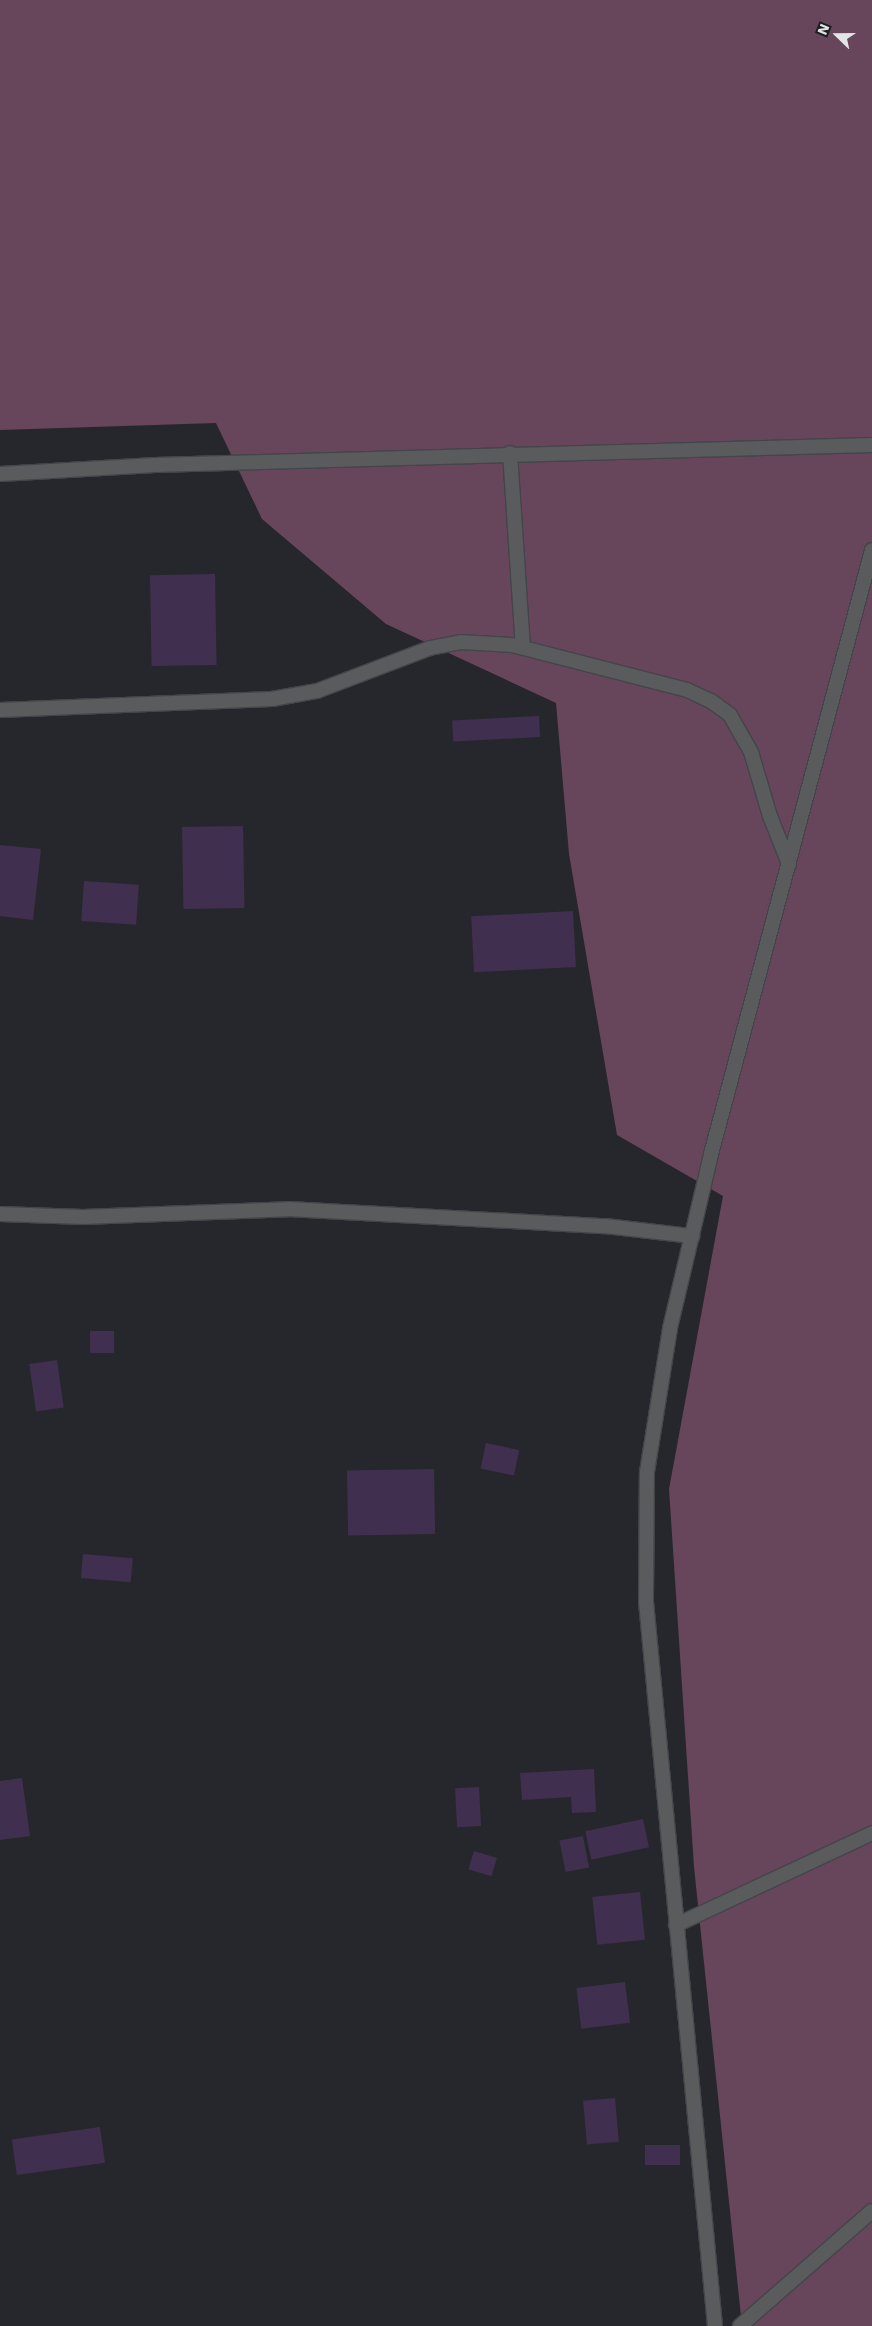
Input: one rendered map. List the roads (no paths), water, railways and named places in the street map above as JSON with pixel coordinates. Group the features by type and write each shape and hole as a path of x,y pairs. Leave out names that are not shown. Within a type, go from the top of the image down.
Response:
{"street":[{"path":"0,474 155,465 872,445"},
{"path":"510,454 523,648"},
{"path":"715,2326 646,1602 645,1525 655,1407 692,1236 872,550"},
{"path":"0,710 272,699 317,691 430,648 485,641 523,648 687,690 711,701 730,715 751,752 770,816 789,864"},
{"path":"0,1214 83,1216 288,1209 605,1226 692,1236"},
{"path":"676,1925 872,1834"},
{"path":"740,2326 872,2210"}]}
